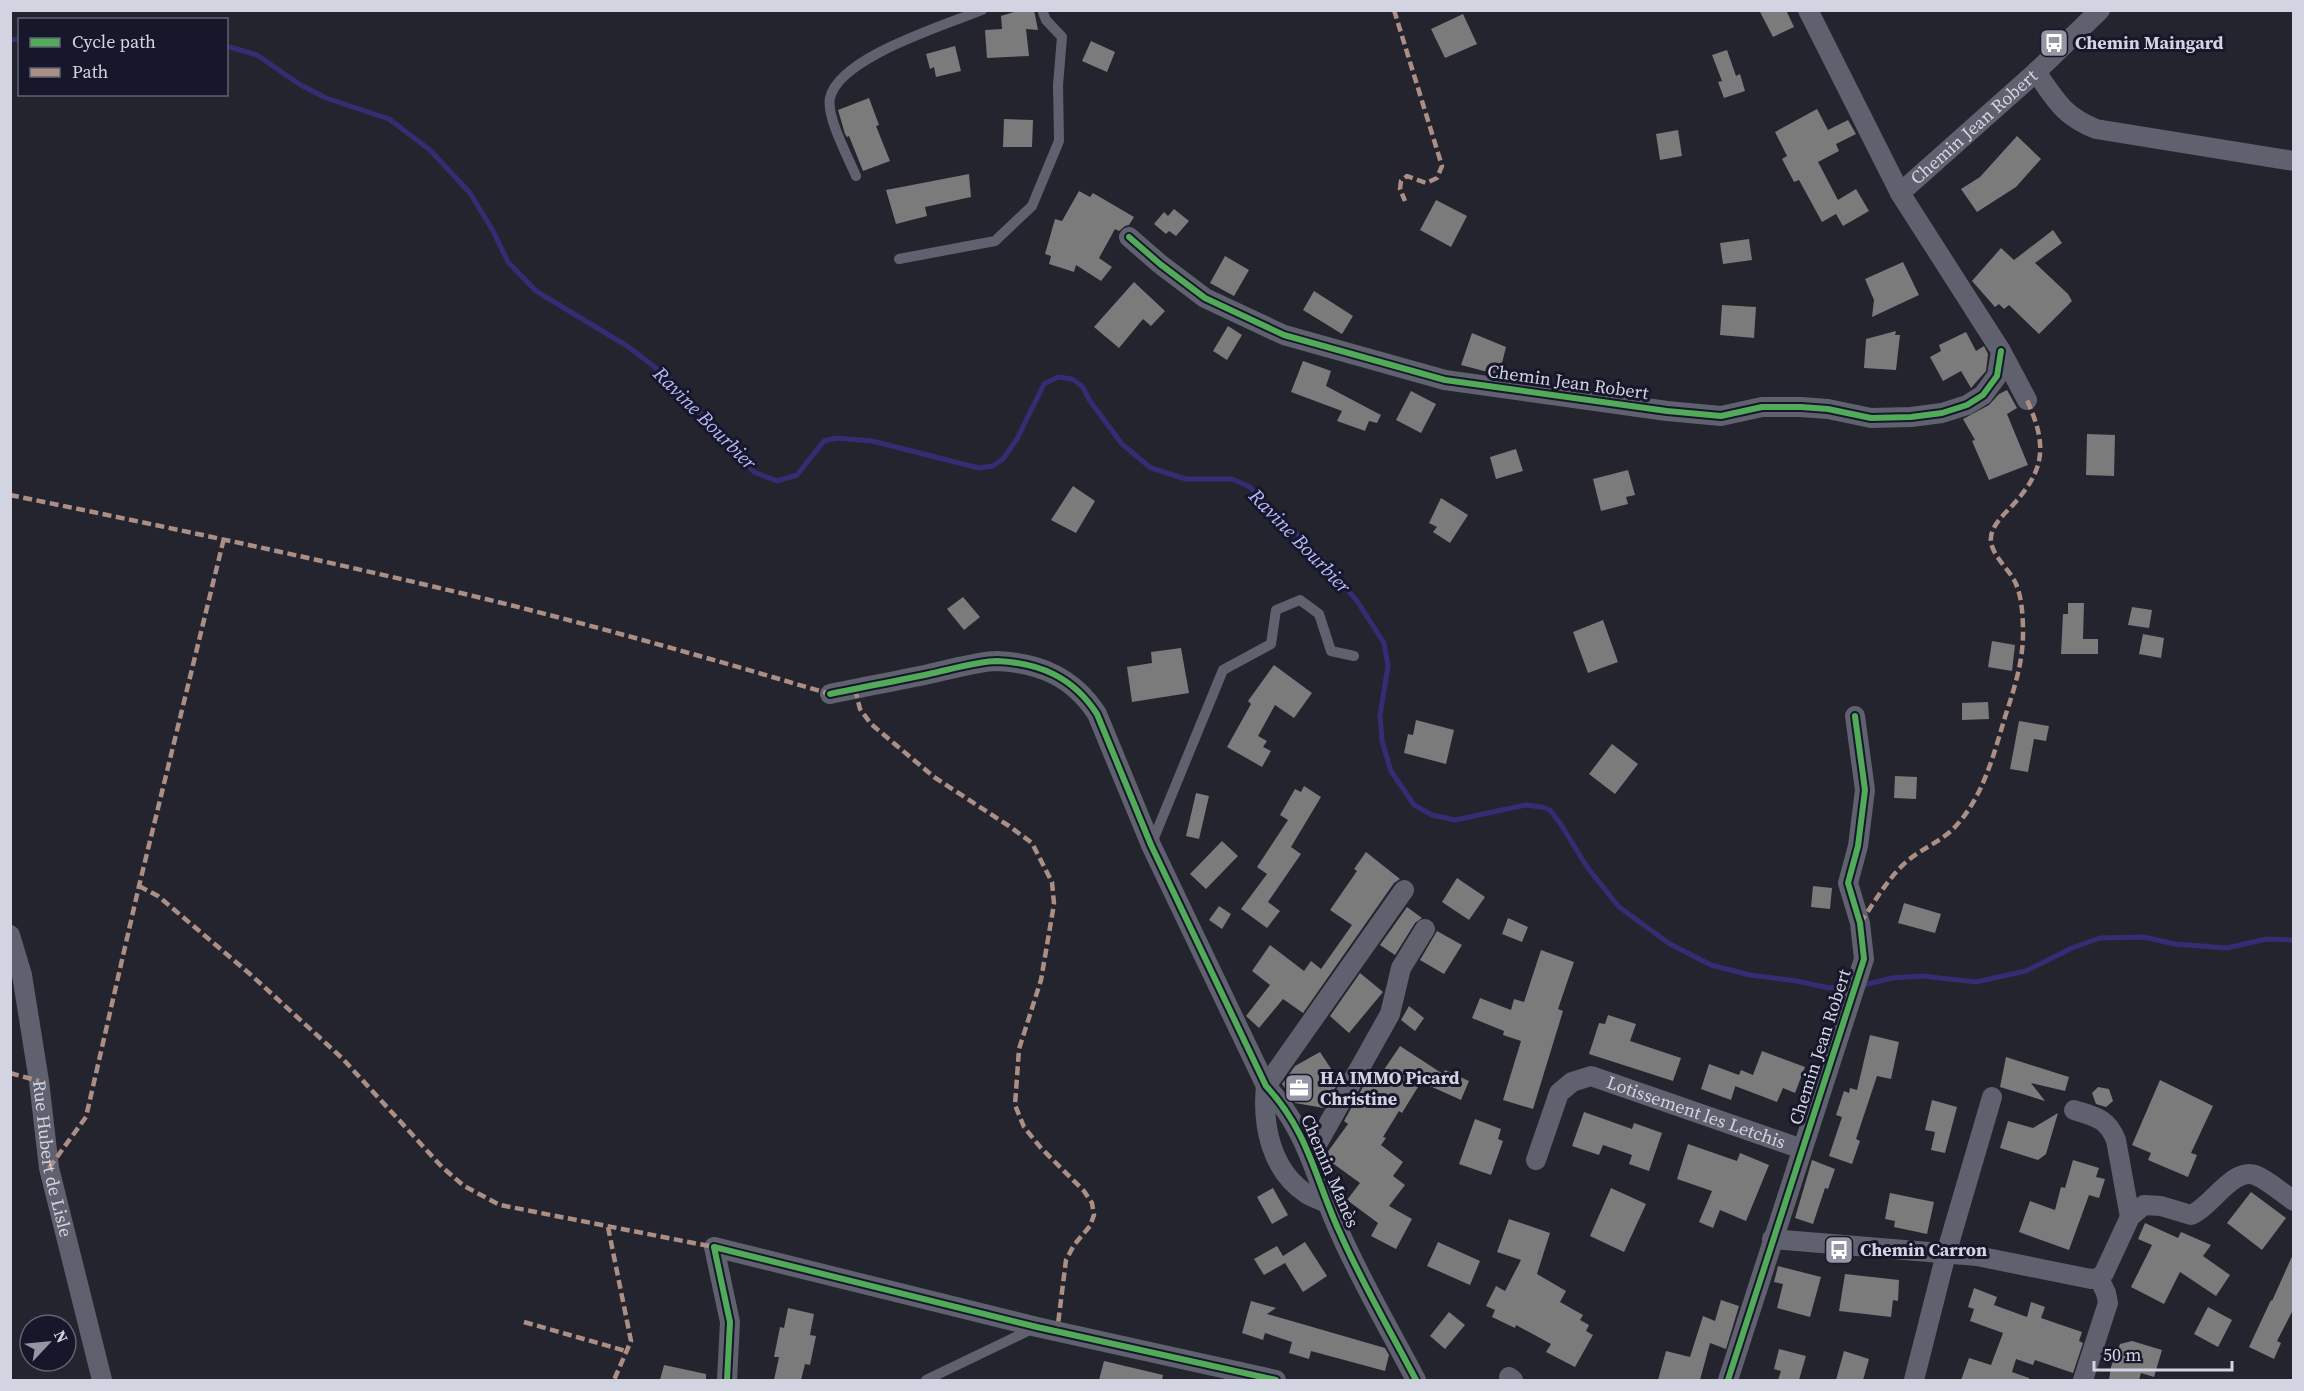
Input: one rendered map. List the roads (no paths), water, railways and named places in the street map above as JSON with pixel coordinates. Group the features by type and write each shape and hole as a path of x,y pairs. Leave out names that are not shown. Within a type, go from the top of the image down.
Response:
{"street":[{"name":"Chemin Jean Robert","path":"1900,193 2036,72 2100,10"},
{"name":"Chemin Jean Robert","path":"1809,11 1900,193 2001,351 2027,400"},
{"path":"2036,72 2060,106 2075,121 2096,129 2294,161"},
{"name":"Chemin Jean Robert","path":"1129,237 1205,298 1284,334 1445,380 1655,409 1721,416 1762,407 1828,409 1871,418 1911,417 1942,413 1967,405 1983,395 1997,376 2001,351"},
{"name":"Chemin Manès","path":"830,694 995,661 1057,674 1080,692 1097,714 1152,845 1266,1086 1283,1103 1297,1126 1311,1155 1339,1233 1416,1380"},
{"name":"Chemin Jean Robert","path":"1728,1380 1864,959 1860,923 1848,883 1858,846 1865,789 1855,716"},
{"path":"1328,1204 1307,1194 1293,1183 1275,1157 1265,1118 1266,1086 1404,890"},
{"path":"1311,1155 1390,1014 1401,968 1425,929"},
{"name":"Rue Hubert de Lisle","path":"10,935 22,975 39,1081 49,1168 102,1380"},
{"name":"Lotissement les Letchis","path":"1536,1160 1559,1094 1572,1082 1591,1076 1802,1149"},
{"path":"1914,1380 1946,1254 1992,1097"},
{"path":"2074,1110 2102,1120 2112,1131 2116,1140 2130,1217"},
{"path":"2099,1278 2108,1266 2130,1217 2144,1205 2152,1204 2191,1215 2204,1208 2235,1178 2245,1173 2256,1175 2294,1201"},
{"path":"1772,1239 1977,1256 2082,1278 2099,1278"},
{"path":"726,1380 730,1322 714,1247 1037,1327 1276,1380"},
{"path":"2083,1380 2108,1302 2099,1278"}],"lane":[{"path":"856,176 829,110 830,97 837,83 864,60 882,50 982,10"},
{"path":"899,259 996,241 1032,206 1059,141 1058,85 1062,37 1046,20 1042,10"},
{"path":"1152,845 1223,670 1270,644 1276,610 1300,600 1318,614 1331,651 1354,656"},
{"path":"926,1380 1037,1327"}],"waterway":[{"name":"Ravine Bourbier","path":"10,40 18,39"},
{"name":"Ravine Bourbier","path":"228,47 257,55 299,84 326,98 389,119 430,150 470,193 493,231 508,262 536,291 627,346 668,377 754,472 777,481 797,475 824,441 836,438 872,441 979,468 993,466 1003,459 1017,439 1044,384 1058,377 1072,379 1082,386 1090,401 1122,444 1151,468 1186,479 1232,479 1250,487 1324,561 1357,601 1384,643 1388,666 1380,715 1382,741 1391,771 1414,805 1432,815 1455,820 1526,805 1550,810 1587,867 1619,907 1670,944 1711,965 1750,975 1829,988 1851,986"},
{"name":"Ravine Bourbier","path":"1860,986 1892,978 1922,976 1976,982 2026,971 2072,948 2100,938 2144,937 2175,944 2227,948 2266,939 2294,940"}],"place":[{"name":"Chemin Maingard","path":"2054,43"},
{"name":"HA IMMO Picard Christine","path":"1299,1088"},
{"name":"Chemin Carron","path":"1839,1250"}]}
